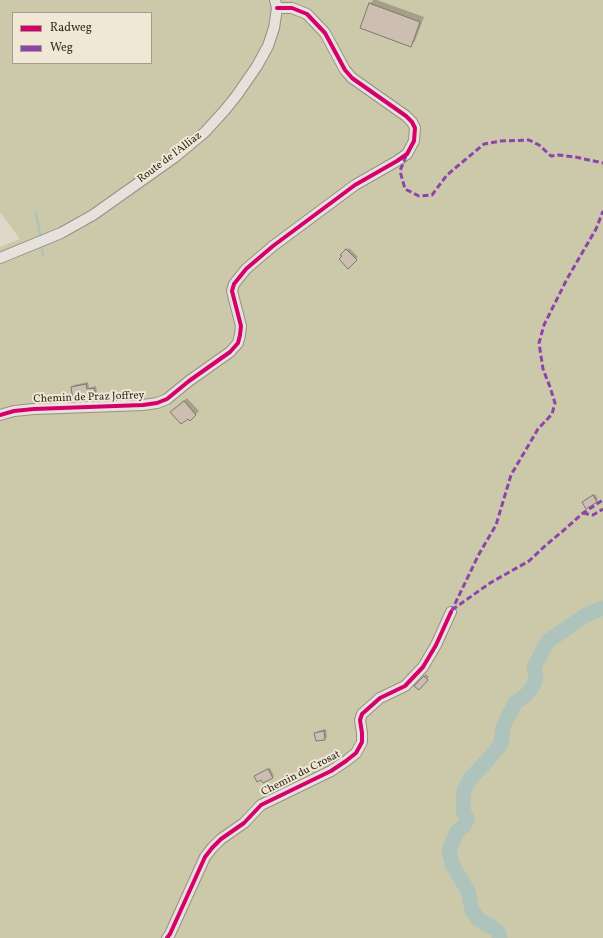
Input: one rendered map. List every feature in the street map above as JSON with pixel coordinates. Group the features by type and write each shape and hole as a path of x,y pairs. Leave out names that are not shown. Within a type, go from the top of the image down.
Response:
{"street":[{"name":"Route de l'Alliaz","path":"0,258 61,233 93,215 175,157 214,123 237,95 257,66 268,46 274,28 276,4"},
{"name":"Chemin de Praz Joffrey","path":"0,415 14,411 34,409 144,405 157,403 167,399 230,352 238,343 241,326 232,291 234,284 246,269 273,246 355,185 407,154 414,141 415,128 412,122 406,116 352,78 345,70 326,33 307,14 276,4"},
{"name":"Chemin du Crosat","path":"167,938 205,857 212,848 221,839 244,823 261,805 331,771 356,754 362,742 360,720 362,714 380,698 405,686 423,667 436,645 451,612"}],"shaded area":[{"path":"0,0 603,0 603,938 0,938 0,247 20,239 0,212"}],"building":[{"path":"369,3 420,22 411,47 360,28"},
{"path":"346,249 357,260 348,269 339,259 342,256 340,255"},
{"path":"86,384 87,389 94,388 96,395 73,400 71,387"},
{"path":"184,401 196,415 190,421 188,419 181,424 170,412"},
{"path":"593,495 597,502 586,509 582,502"},
{"path":"424,676 428,680 419,690 414,686"},
{"path":"324,731 325,740 316,741 314,733"},
{"path":"268,769 273,778 263,783 261,780 257,782 254,776"}],"waterway":[{"path":"36,213 41,239"},
{"path":"41,244 43,255"},
{"path":"500,938 497,930 479,920 472,910 468,891 452,864 449,850 457,832 464,826 467,819 463,810 464,790 470,779 501,744 503,727 515,703 526,695 533,686 536,677 534,667 548,641 586,615 603,608"}],"marked path":[{"path":"406,156 400,171 405,189 419,196 432,195 447,175 484,144 501,141 529,140 539,145 551,156 559,155 575,157 603,163"},
{"path":"451,612 479,554 496,525 511,475 538,429 552,414 555,403 543,369 539,343 544,325 567,279 596,229 603,211"},
{"path":"452,610 490,583 529,561 583,513 603,500"},
{"path":"583,513 593,515 603,509"}],"cycle path":[{"path":"0,415 14,411 34,409 143,405 157,403 167,399 189,381 230,352 238,343 241,326 232,291 234,284 246,269 273,246 355,185 407,154 414,141 415,128 412,122 406,116 352,78 345,70 325,33 307,14 292,8 277,8"},
{"path":"167,938 205,857 212,848 221,839 244,823 261,805 331,771 356,753 362,742 360,720 362,714 380,698 405,686 423,667 436,645 451,612"}]}
